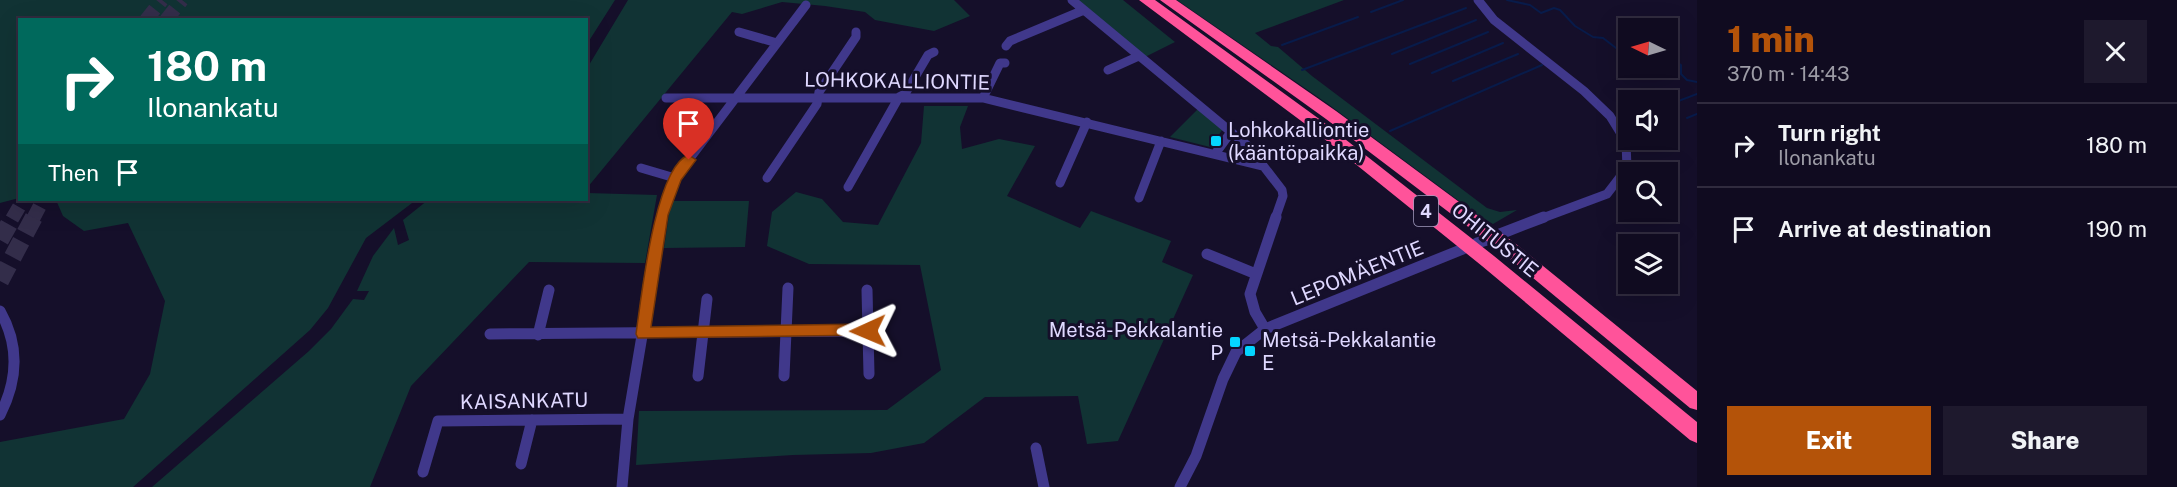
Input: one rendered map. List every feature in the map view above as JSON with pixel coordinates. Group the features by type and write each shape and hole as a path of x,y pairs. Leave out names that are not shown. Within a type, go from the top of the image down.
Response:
{"highway":[{"name":"OHITUSTIE","path":"1146,0 1326,132 1488,261 1697,434"},
{"name":"OHITUSTIE","path":"1167,0 1331,115 1500,242 1697,402"}],"street":[{"path":"1072,0 1231,132 1257,155 1262,166 1282,185 1284,196 1250,294 1255,312 1265,329"},
{"path":"1478,0 1494,21 1605,108 1628,145 1629,166 1621,183 1607,194 1500,234"},
{"path":"622,487 628,419 662,215 675,178 806,5"},
{"path":"1006,46 1010,41 1084,10"},
{"path":"739,32 777,43"},
{"path":"767,178 817,104 818,97 856,32"},
{"path":"848,187 899,98 905,94 928,55 934,52"},
{"path":"1108,70 1139,56"},
{"path":"983,98 1000,63 1005,63"},
{"name":"LOHKOKALLIONTIE","path":"666,98 983,98 1262,166"},
{"path":"1060,183 1087,123"},
{"path":"1215,154 1231,132"},
{"path":"1139,198 1161,141"},
{"path":"641,168 675,178"},
{"name":"LEPOMÄENTIE","path":"1184,485 1223,379 1236,352 1265,329 1463,249"},
{"path":"1208,254 1256,274"},
{"path":"784,376 788,288"},
{"path":"538,335 549,290"},
{"path":"867,290 869,374"},
{"path":"698,376 707,299"},
{"path":"0,311 12,339 16,371 11,395 0,415"},
{"path":"489,334 868,331"},
{"name":"KAISANKATU","path":"423,471 438,421 628,419"},
{"path":"521,464 532,420"},
{"path":"1036,448 1044,487"}],"green space":[{"path":"0,0 615,0 588,42 588,18 18,18 18,198 0,203"},
{"path":"628,0 954,0 970,16 934,31 875,20 865,12 825,6 782,2 742,14 732,12 588,187 588,67"},
{"path":"1078,0 1123,0 1175,42 1145,57"},
{"path":"1177,0 1344,0 1255,33 1271,46 1278,47 1312,76 1487,208 1500,212 1517,210 1493,224 1482,218 1328,104"},
{"path":"924,106 968,106 960,127 962,149 999,139 1035,146 1007,196 1080,228 1091,211 1171,241 1162,262 1193,275 1118,441 1087,444 1078,396 985,397 924,443 871,453 793,455 636,465 639,411 887,410 941,370 920,265 809,264 767,246 772,212 796,192 822,199 843,222 878,225 921,143"},
{"path":"1198,109 1223,129 1210,147 1170,137"},
{"path":"588,193 657,195 645,263 529,262 411,386 370,487 152,487 309,351 331,329 353,299 364,300 369,291 357,291 373,256 394,228 398,245 409,240 403,220 427,201 588,201"},
{"path":"56,201 415,201 366,238 328,308 310,330 133,487 0,487 0,442 124,419 150,374 165,301 128,223 84,231 63,216"},
{"path":"671,201 749,201 745,247 664,248"}],"waterway":[{"path":"1371,12 1403,0"},
{"path":"1507,0 1530,5 1541,13 1554,8 1560,10 1575,26 1593,37 1603,38 1618,50"},
{"path":"1302,70 1466,8"},
{"path":"1282,45 1358,17"},
{"path":"1392,54 1476,20"},
{"path":"1410,64 1488,32"},
{"path":"1432,73 1503,43"},
{"path":"1453,81 1518,54"},
{"path":"1678,63 1681,65 1681,74 1687,80 1697,82"},
{"path":"1390,131 1542,65"},
{"path":"1678,101 1697,94"},
{"path":"1687,118 1697,114"}],"tunnel":[{"path":"148,18 162,0"},
{"path":"168,18 182,0"},
{"path":"12,219 22,201"},
{"path":"33,219 42,201"},
{"path":"0,240 13,217"},
{"path":"0,281 34,217"}],"place":[{"name":"Lohkokalliontie (kääntöpaikka)","path":"1216,141"},
{"name":"Metsä-Pekkalantie P","path":"1235,342"},
{"name":"Metsä-Pekkalantie E","path":"1250,351"}],"route":[{"path":"689,160 675,178 662,215 643,334 868,331"}]}
